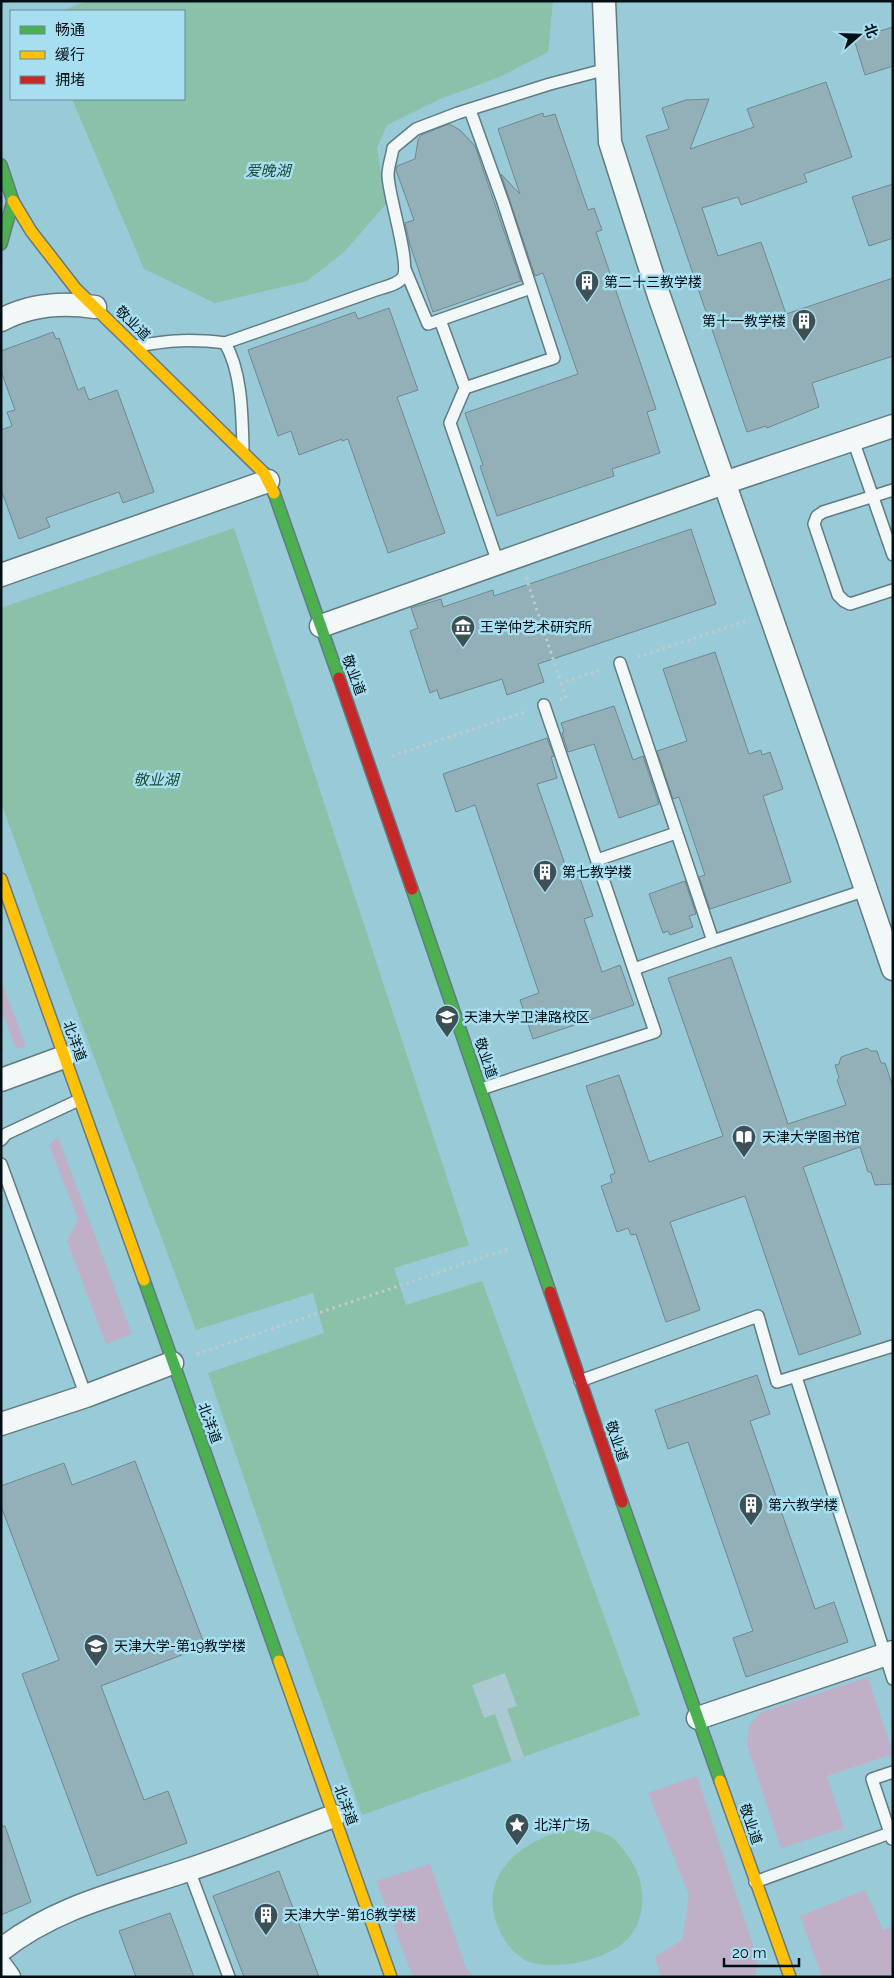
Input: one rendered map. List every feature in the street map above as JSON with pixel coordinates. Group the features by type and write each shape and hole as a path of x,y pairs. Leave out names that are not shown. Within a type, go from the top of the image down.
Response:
{"street":[{"path":"604,1 610,142 659,296 893,969"},
{"path":"1,165 13,201 1,244"},
{"name":"敬业道","path":"13,201 54,262 76,289 243,452 264,473 268,481 370,764 580,1381 790,1977"},
{"path":"1,320 18,313 60,303 95,307"},
{"path":"321,626 724,483 893,426"},
{"path":"1,574 268,481"},
{"name":"北洋道","path":"1,879 391,1977"},
{"path":"1,1080 64,1057"},
{"path":"1,1424 86,1396 172,1362"},
{"path":"698,1718 889,1653"},
{"path":"1,1950 18,1936 42,1922 82,1904 189,1870 334,1816"},
{"path":"1,1966 10,1977"}],"lane":[{"path":"531,288 428,324 405,269 388,175 393,148 416,129 550,84 607,69"},
{"path":"465,388 554,358 470,110"},
{"path":"135,346 169,340 199,340 225,343 398,282 403,276 405,269"},
{"path":"440,320 465,388 450,423 508,560"},
{"path":"225,343 230,351 239,390 243,452"},
{"path":"853,440 893,555"},
{"path":"893,490 823,512 817,516 814,524 838,595 844,601 850,604 893,590"},
{"path":"620,663 713,941"},
{"path":"481,1089 655,1032 544,705"},
{"path":"597,860 676,833"},
{"path":"634,969 866,890"},
{"path":"1,1140 6,1134 79,1100"},
{"path":"1,1164 86,1396"},
{"path":"580,1381 758,1316 777,1382 893,1346"},
{"path":"796,1377 889,1653 893,1679"},
{"path":"755,1882 892,1837 872,1779 893,1772"},
{"path":"189,1870 229,1977"}],"path":[{"path":"370,764 566,698 508,560"},
{"path":"561,683 770,613"},
{"path":"198,1354 490,1255"}],"shaded area":[{"name":"天津大学卫津路校区","path":"1,1 893,1 893,1977 1,1977"},
{"path":"1,985 3,985 26,1047 16,1048 1,1010"},
{"path":"58,1137 132,1334 106,1344 67,1241 78,1219 49,1145"},
{"path":"868,1677 893,1754 827,1776 844,1828 781,1848 747,1745 749,1726 760,1713"},
{"path":"697,1776 758,1960 755,1977 661,1977 655,1957 682,1940 689,1895 648,1793"},
{"path":"430,1864 466,1968 474,1977 413,1977 376,1881"},
{"path":"865,1890 883,1930 893,1927 893,1977 822,1977 800,1916"}],"water":[{"name":"爱晚湖","path":"87,1 553,1 548,52 502,76 440,99 387,125 377,148 386,204 344,252 307,281 215,303 144,269 72,100 185,100 185,10 64,10"},
{"name":"敬业湖","path":"234,528 469,1245 394,1268 406,1305 482,1281 640,1715 362,1815 208,1373 324,1333 313,1293 196,1330 1,802 1,608"},
{"path":"587,1828 613,1838 635,1868 640,1879 642,1891 641,1914 637,1925 622,1944 611,1951 581,1962 550,1965 537,1964 525,1960 508,1945 498,1926 493,1909 493,1892 498,1877 519,1852 535,1842 557,1833"}],"pier":[{"path":"505,1673 517,1706 507,1709 524,1757 512,1762 495,1714 484,1718 472,1685"}],"building":[{"path":"893,27 893,66 865,75 854,39"},
{"path":"826,82 852,157 804,174 807,182 741,205 738,197 702,208 718,256 761,242 786,314 893,278 893,356 812,383 819,407 767,428 766,426 747,432 646,136 669,129 662,108 686,100 709,99 690,149 754,127 747,109"},
{"name":"第二十三教学楼","path":"543,113 544,117 555,114 588,210 594,208 602,230 596,232 656,409 647,412 660,453 612,469 614,476 497,516 480,466 483,465 465,413 578,374 543,273 535,276 501,174 520,194 498,129"},
{"path":"449,124 460,130 475,146 521,281 433,312 410,245 405,223 414,220 396,170 397,166 415,159 418,140 421,135"},
{"path":"893,184 893,238 869,246 852,197"},
{"path":"389,308 418,390 397,397 445,533 388,553 348,439 342,441 342,439 299,455 291,431 278,436 248,350 355,312 358,319"},
{"path":"53,332 56,339 59,338 78,390 84,387 89,400 117,390 154,492 123,503 119,492 46,518 50,527 19,539 1,489 1,430 12,426 7,412 15,410 1,371 1,351"},
{"path":"691,529 716,604 538,664 544,682 507,695 502,679 440,699 437,690 430,693 410,631 418,628 411,608 441,599 443,607 493,590 494,596"},
{"path":"715,652 749,754 761,750 762,755 770,752 783,789 763,796 791,882 710,909 699,877 705,875 679,797 673,799 657,751 687,741 663,669"},
{"path":"614,706 633,760 643,756 659,804 619,818 594,744 568,752 561,723"},
{"name":"第七教学楼","path":"547,738 554,756 551,757 557,778 537,784 567,870 576,867 593,916 584,919 602,972 620,965 634,1005 533,1039 520,1000 539,993 475,805 456,812 443,774"},
{"path":"685,881 696,914 689,916 693,927 670,935 668,931 663,933 649,894"},
{"name":"天津大学图书馆","path":"731,957 788,1124 846,1105 837,1080 839,1078 835,1065 839,1064 841,1057 867,1048 871,1051 877,1051 881,1063 885,1063 893,1087 893,1184 875,1185 871,1172 868,1172 860,1147 803,1167 861,1334 799,1355 745,1196 670,1222 700,1310 666,1322 636,1234 631,1235 628,1228 617,1232 601,1186 612,1182 610,1175 615,1173 586,1086 619,1075 649,1162 723,1136 668,978"},
{"name":"第六教学楼","path":"757,1375 770,1414 750,1421 815,1609 834,1602 848,1642 746,1677 733,1638 753,1631 688,1442 668,1449 655,1410"},
{"name":"天津大学-第19教学楼","path":"135,1461 205,1646 101,1686 144,1800 168,1791 187,1843 97,1876 22,1674 59,1660 1,1506 1,1486 64,1463 72,1485"},
{"path":"1,1826 5,1826 31,1902 1,1915"},
{"name":"天津大学-第16教学楼","path":"279,1871 319,1977 244,1977 213,1896"},
{"path":"170,1913 194,1977 136,1977 119,1931"}],"traffic: fast":[{"path":"1,165 13,201 1,244"},
{"path":"274,493 339,678"},
{"path":"412,889 550,1292"},
{"path":"144,1280 279,1661"},
{"path":"622,1502 720,1781"}],"traffic: slow":[{"path":"13,201 31,231 76,289 264,473 274,493"},
{"path":"1,879 144,1280"},
{"path":"279,1661 391,1977"},
{"path":"720,1781 790,1977"}],"traffic: jam":[{"path":"339,678 412,889"},
{"path":"550,1292 622,1502"}],"place":[{"name":"第二十三教学楼","path":"587,303"},
{"name":"第十一教学楼","path":"804,342"},
{"name":"王学仲艺术研究所","path":"463,648"},
{"name":"第七教学楼","path":"545,893"},
{"name":"天津大学卫津路校区","path":"447,1038"},
{"name":"天津大学图书馆","path":"744,1158"},
{"name":"第六教学楼","path":"751,1526"},
{"name":"天津大学-第19教学楼","path":"96,1667"},
{"name":"北洋广场","path":"517,1846"},
{"name":"天津大学-第16教学楼","path":"266,1936"}]}
